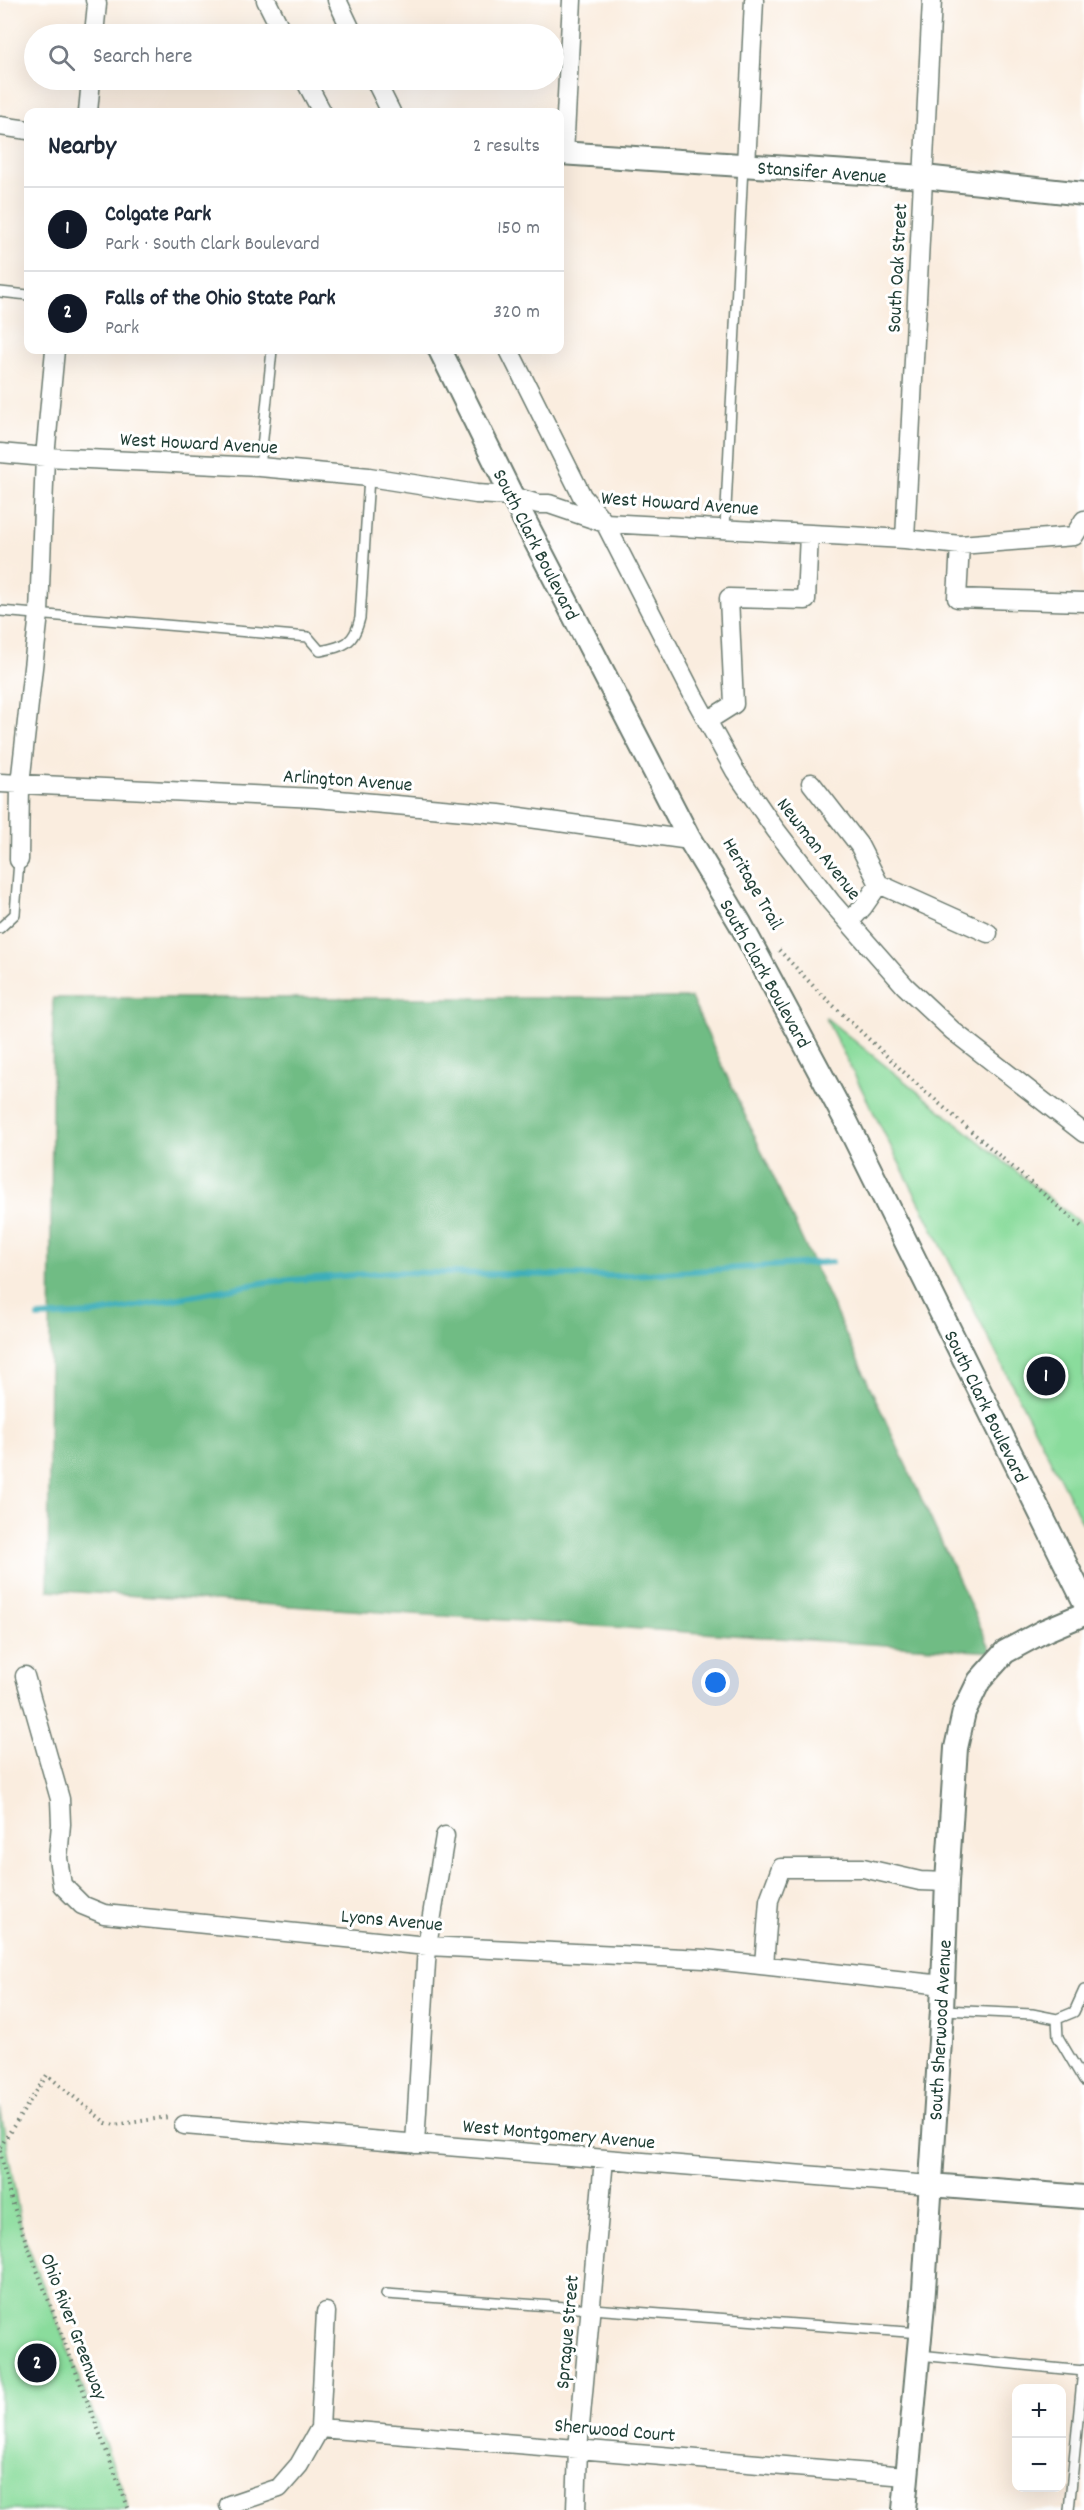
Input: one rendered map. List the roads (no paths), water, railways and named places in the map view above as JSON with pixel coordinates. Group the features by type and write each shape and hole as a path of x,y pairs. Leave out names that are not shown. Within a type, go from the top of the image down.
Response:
{"street":[{"path":"95,0 97,4 95,24"},
{"path":"266,0 278,24"},
{"path":"337,0 348,24"},
{"path":"564,122 572,0"},
{"path":"745,166 754,0"},
{"name":"South Oak Street","path":"905,539 932,0"},
{"path":"88,108 90,90"},
{"path":"311,90 320,108"},
{"path":"380,90 389,108"},
{"path":"0,126 24,129"},
{"name":"Stansifer Avenue","path":"564,153 924,177 1084,194"},
{"path":"19,860 20,784 39,614 45,457 55,354"},
{"name":"South Clark Boulevard","path":"442,354 512,496 690,840 740,923 845,1119 1084,1601"},
{"path":"511,354 582,496 605,523"},
{"name":"West Howard Avenue","path":"0,453 260,467 369,477 476,494 512,496 538,504 549,504 605,523 905,539 960,545 1074,536 1084,520"},
{"name":"Newman Avenue","path":"605,523 707,721 735,771 775,829 849,922 905,986 953,1031 1084,1133"},
{"path":"707,721 734,705 729,598 806,600 809,534"},
{"path":"960,545 957,598 1084,602"},
{"name":"Arlington Avenue","path":"0,783 328,799 499,814 690,840"},
{"path":"811,783 859,845 879,884 988,933"},
{"path":"849,922 879,884"},
{"name":"South Sherwood Avenue","path":"904,2510 921,2333 956,1748 964,1712 979,1681 1005,1652 1044,1631 1084,1614"},
{"name":"Lyons Avenue","path":"25,1676 60,1799 62,1824 58,1858 62,1885 82,1905 105,1914 427,1946 705,1959 943,1985"},
{"path":"415,2144 427,1946 445,1836"},
{"path":"764,1965 769,1900 781,1868 863,1868 920,1881 947,1882"},
{"name":"West Montgomery Avenue","path":"184,2125 930,2185"},
{"name":"Sprague Street","path":"576,2510 578,2449 604,2159"},
{"path":"930,2185 1084,2198"},
{"path":"229,2505 279,2488 299,2465 320,2428 326,2312"},
{"name":"Sherwood Court","path":"320,2428 906,2476"}],"lane":[{"path":"724,528 745,166"},
{"path":"0,292 24,294"},
{"path":"260,467 272,354"},
{"path":"0,611 308,637 320,651 342,647 356,636 360,618 369,477"},
{"path":"0,928 15,914 19,860"},
{"path":"942,2010 1032,2014 1057,2019 1074,2012 1084,1989"},
{"path":"1057,2019 1058,2037 1084,2080"},
{"path":"386,2294 921,2333"},
{"path":"919,2355 1083,2371 1069,2510"}],"waterway":[{"path":"39,1317 93,1314 267,1282 391,1272 616,1276 831,1262"}],"place":[{"name":"Colgate Park","path":"1046,1376"},
{"name":"Falls of the Ohio State Park","path":"37,2363"}]}
